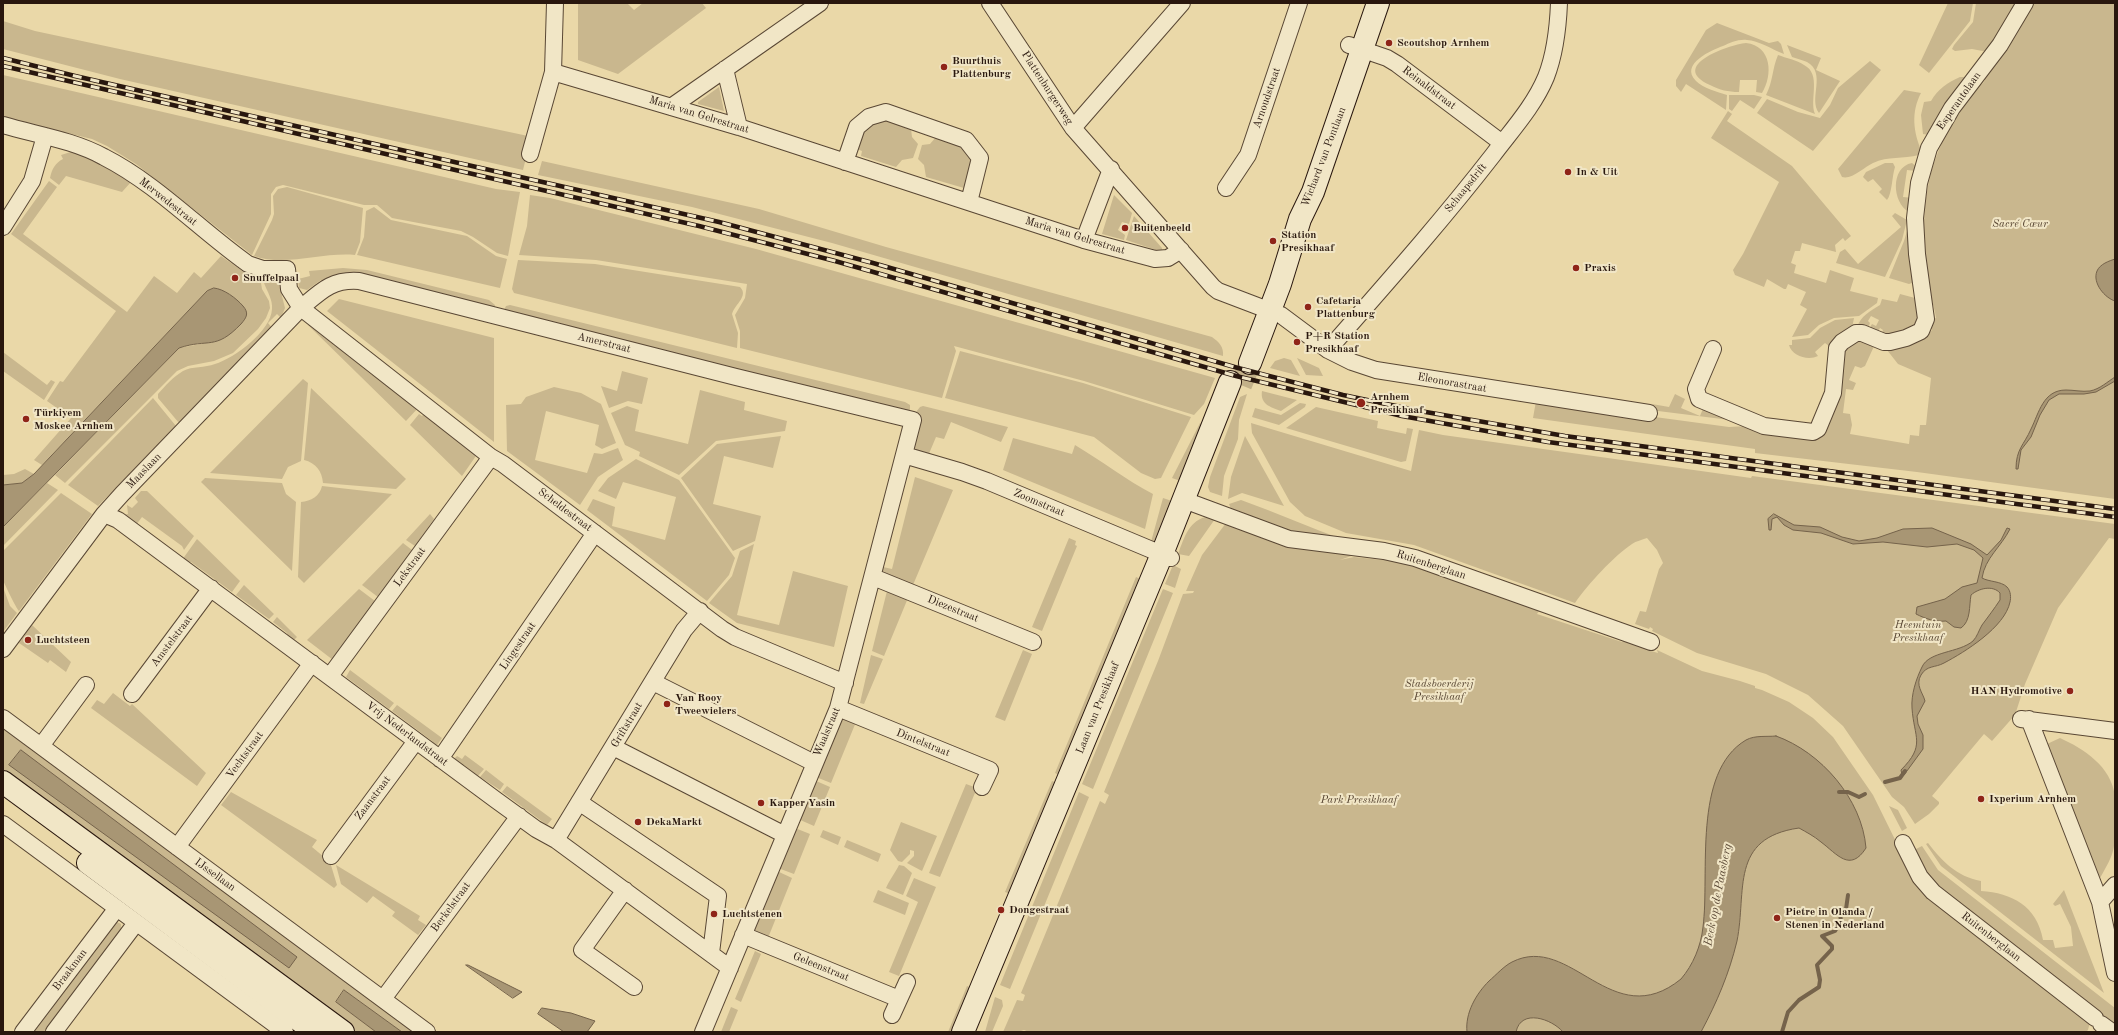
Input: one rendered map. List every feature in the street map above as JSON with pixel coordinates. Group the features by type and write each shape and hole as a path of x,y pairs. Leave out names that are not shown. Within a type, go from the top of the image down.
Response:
{"street":[{"path":"530,154 553,72 555,3"},
{"path":"671,107 820,3"},
{"name":"Plattenburgerweg","path":"990,3 1073,128 1181,250 1218,291 1264,308"},
{"path":"1073,128 1182,3"},
{"name":"Arnoudstraat","path":"1226,188 1248,155 1299,3"},
{"name":"Wichard van Pontlaan","path":"1356,47 1363,3"},
{"name":"Wichard van Pontlaan","path":"1264,308 1277,262 1356,47 1378,3"},
{"name":"Schaapsdrift","path":"1328,350 1452,207 1522,117 1546,78 1558,32 1559,3"},
{"name":"Esperantolaan","path":"1713,349 1696,389 1700,399 1764,426 1810,433 1818,429 1833,393 1837,348 1856,333 1862,333 1884,342 1890,342 1916,334 1924,327 1926,319 1916,254 1915,218 1919,183 1929,148 1952,108 2000,45 2025,3"},
{"name":"Reinaldstraat","path":"1356,47 1387,58 1397,64 1502,143"},
{"path":"726,70 740,127"},
{"name":"Maria van Gelrestraat","path":"553,72 740,127 1084,240 1154,259 1168,258 1181,250"},
{"path":"845,162 857,127 870,118 886,112 966,140 980,158 969,202"},
{"name":"Merwedestraat","path":"3,125 89,149 131,172 248,264 263,269 287,269 289,289 302,308"},
{"path":"3,227 32,181 45,136"},
{"path":"1084,240 1110,169"},
{"name":"Amerstraat","path":"302,308 322,290 335,283 346,280 359,282 913,420"},
{"name":"Scheldestraat","path":"302,308 491,457 503,464 735,638 845,683"},
{"name":"Maaslaan","path":"3,649 104,514 302,308"},
{"path":"1244,361 1264,308"},
{"name":"Eleonorastraat","path":"1264,308 1293,323 1328,350 1352,362 1376,370 1649,413"},
{"name":"Laan van Presikhaaf","path":"963,1032 1190,502 1236,384"},
{"name":"Waalstraat","path":"703,1032 838,708 913,420"},
{"name":"Zoomstraat","path":"904,455 987,481 1167,556"},
{"name":"Lekstraat","path":"330,676 491,457"},
{"name":"Ruitenberglaan","path":"1190,502 1289,539 1384,551 1415,558 1651,642"},
{"name":"Vrij Nederlandstraat","path":"104,514 118,520 440,759 519,816 556,840 730,968"},
{"name":"Lingestraat","path":"440,759 595,533"},
{"name":"Laan van Presikhaaf","path":"977,1032 1167,556"},
{"name":"Diezestraat","path":"873,577 1034,642"},
{"name":"Amstelstraat","path":"132,694 211,588"},
{"name":"Griftstraat","path":"556,840 684,630 700,611"},
{"name":"Vechtstraat","path":"177,847 312,663"},
{"path":"653,682 814,763"},
{"path":"41,746 86,685"},
{"name":"Dintelstraat","path":"838,708 990,770 982,788"},
{"name":"IJssellaan","path":"3,718 427,1032"},
{"path":"2115,731 2024,719 2100,902 2115,973"},
{"name":"Zaanstraat","path":"330,856 416,741"},
{"path":"613,747 785,835"},
{"path":"3,782 343,1032"},
{"path":"3,801 315,1032"},
{"path":"579,802 718,896 711,953"},
{"name":"Berkelstraat","path":"383,999 519,816"},
{"path":"3,824 285,1032"},
{"name":"Ruitenberglaan","path":"1903,843 1920,877 1933,892 2103,1025"},
{"path":"2100,902 2115,885"},
{"path":"625,890 582,950 634,987"},
{"name":"Braakman","path":"22,1032 117,908"},
{"path":"54,1032 136,923"},
{"name":"Geleenstraat","path":"743,935 900,999"},
{"path":"892,1016 907,982"}],"green space":[{"path":"578,3 627,3 634,10 643,3 702,3 706,8 618,74 578,60"},
{"path":"1948,3 1973,3 1970,21 1929,73 1919,65"},
{"path":"1976,3 2019,3 1988,52 1972,49 1955,51 1952,49 1954,45 1973,22"},
{"name":"Sacré Cœur","path":"2031,3 2115,3 2115,499 1917,472 1755,453 1755,449 1533,418 1536,401 1729,427 1748,426 1815,438 1843,351 1853,339 1875,344 1865,366 1861,368 1855,366 1849,380 1856,383 1853,390 1846,389 1843,413 1850,414 1852,425 1850,434 1909,444 1910,435 1919,436 1920,425 1926,425 1931,378 1898,364 1887,350 1925,338 1932,330 1931,320 1936,318 1928,284 1924,239 1926,195 1931,173 1938,152 1948,131 1971,96 1985,80 1981,78"},
{"path":"3,21 35,31 528,136 527,154 523,170 120,79 3,49"},
{"path":"1717,23 1769,43 1778,41 1781,44 1784,54 1751,40 1740,40 1705,54 1699,59 1694,64 1692,75 1702,86 1727,95 1726,110 1686,84 1681,92 1676,86 1676,80 1706,30"},
{"path":"1746,43 1755,45 1761,50 1768,62 1768,78 1762,93 1756,92 1757,80 1740,80 1739,92 1735,92 1717,88 1699,78 1695,71 1698,64 1706,58 1716,52"},
{"path":"1787,45 1821,58 1816,70 1840,81 1819,113 1815,101 1817,79 1816,73 1813,67 1807,62 1792,57"},
{"path":"1778,55 1798,62 1809,69 1814,81 1813,102 1815,114 1766,95"},
{"path":"1870,61 1881,70 1813,151 1757,113 1767,99 1798,112 1820,118 1830,105 1838,88"},
{"path":"3,75 496,189 520,192 508,256 497,253 461,231 392,218 377,205 364,205 283,185 276,187 271,194 271,214 252,255 136,164 107,146 92,139 3,118"},
{"path":"1960,77 1968,77 1929,135 1923,134 1921,115 1924,102 1931,101 1943,87"},
{"path":"719,87 724,111 698,104 698,102"},
{"path":"1904,90 1921,93 1916,107 1914,122 1922,152 1919,155 1890,158 1879,161 1869,165 1850,177 1842,177 1838,169"},
{"path":"1729,95 1754,95 1762,97 1754,109 1740,100 1732,111 1729,109"},
{"path":"1728,111 1732,114 1727,121 1792,166 1851,236 1845,241 1843,238 1835,245 1836,252 1802,243 1800,251 1795,251 1791,263 1796,265 1794,273 1826,283 1830,270 1854,278 1850,291 1878,298 1877,303 1859,316 1834,318 1819,325 1808,335 1792,337 1807,309 1800,305 1806,292 1788,284 1786,289 1784,289 1767,279 1764,287 1735,275 1733,270 1743,254 1779,182 1711,138"},
{"path":"884,120 911,129 912,137 918,144 913,158 902,160 896,167 861,156 862,151 857,149 864,127"},
{"path":"936,137 964,145 973,161 964,188 926,177 924,165 918,159 922,145 930,144"},
{"path":"74,151 131,182 122,192 66,176 59,185 50,178 53,169 58,162 63,159 61,155"},
{"path":"542,161 759,209 886,247 1212,337 1217,341 1223,350 1223,356 832,243 692,207 538,175"},
{"path":"1885,163 1893,163 1895,167 1890,194 1887,200 1879,192 1882,189 1873,179 1868,182 1863,177 1866,172"},
{"path":"1912,163 1917,167 1916,171 1907,170 1903,197 1913,198 1909,212 1899,201 1896,186 1900,171 1905,166"},
{"path":"49,181 57,187 23,234 127,312 154,276 177,293 194,272 201,278 221,256 244,272 260,277 262,289 269,301 270,308 266,318 258,329 233,353 214,361 188,366 177,371 65,483 55,475 179,348 206,343 207,291 42,465 34,460 71,418 47,401 60,381 63,382 116,311 11,234"},
{"path":"287,187 363,208 360,242 355,255 330,255 291,260 266,259 254,256 274,214 273,196 278,189"},
{"path":"530,195 550,198 756,249 1215,378 1204,404 1194,415 1084,381 954,346 956,351 942,398 740,348 740,331 735,315 745,298 747,284 596,260 519,255 527,226"},
{"path":"1114,195 1132,213 1129,224 1122,222 1118,230 1125,235 1124,240 1102,234"},
{"path":"374,207 391,220 467,236 496,256 507,259 500,288 357,255 364,237 366,211"},
{"path":"1895,213 1907,220 1902,240 1885,277 1836,263 1840,252 1845,249 1858,264 1901,227 1892,216"},
{"path":"1134,216 1162,248 1162,252 1126,240"},
{"path":"1910,221 1915,282 1909,284 1889,278 1904,241"},
{"path":"518,260 595,264 740,287 743,294 732,314 738,333 737,348 514,293 512,289"},
{"path":"343,268 367,270 489,300 495,305 495,308 323,283 321,280 307,290 299,288 298,279 310,276 309,271"},
{"path":"267,279 276,280 279,284 285,308 281,318 277,314 268,323 273,329 179,423 158,398 158,394 166,385 183,371 190,368 211,365 223,361 242,350 259,334 270,317 272,309 271,299 264,283"},
{"path":"1900,294 1915,298 1921,318 1913,327 1904,332 1881,335 1883,330 1880,328 1877,333 1869,329 1872,324 1876,326 1879,320 1871,316 1868,321 1870,323 1868,328 1857,327 1863,317 1880,305 1882,299 1897,302"},
{"path":"339,299 494,338 494,442 327,311"},
{"path":"510,305 905,402 910,405 910,410 906,413 503,312 506,306"},
{"path":"1854,318 1852,328 1829,346 1825,343 1815,352 1818,356 1805,358 1797,355 1793,352 1789,345 1792,345 1792,340 1810,338 1820,328 1835,320"},
{"path":"311,322 315,326 314,329 372,375 375,373 419,407 406,421 308,325"},
{"path":"960,351 1083,383 1191,417 1161,478 1155,479 1141,473 1094,437 945,398"},
{"path":"3,352 47,385 51,380 55,382 44,400 3,371"},
{"path":"1284,358 1291,360 1300,376 1270,368 1275,361"},
{"path":"1297,358 1319,368 1323,376 1306,375"},
{"path":"622,371 648,378 642,404 628,401 609,408 601,386 617,391"},
{"path":"303,379 308,383 301,461 288,467 282,479 210,473"},
{"path":"554,387 581,393 601,404 616,443 602,449 595,445 599,425 546,411 535,460 587,473 594,453 602,454 618,448 623,460 598,477 580,505 507,451 506,405 521,404 526,397"},
{"path":"311,388 406,479 396,489 323,483 318,468 312,463 304,460"},
{"path":"700,390 745,402 744,410 787,421 785,431 716,441 679,475 639,456 640,452 625,445 611,413 627,406 639,410 635,431 688,444"},
{"path":"1262,391 1297,400 1281,411 1264,402"},
{"path":"1247,394 1239,420 1238,439 1224,476 1222,496 1210,492 1208,487 1210,477 1240,397"},
{"path":"1675,394 1685,399 1681,408 1700,416 1704,406 1730,420 1650,410 1649,406 1652,404 1669,407"},
{"path":"153,398 176,426 98,506 68,485"},
{"path":"1300,403 1306,404 1305,407 1279,425 1252,417 1255,408 1281,415"},
{"path":"923,406 1008,427 1001,442 951,422 944,439 936,437 928,456 916,450 914,446 916,412"},
{"path":"1316,407 1378,421 1377,428 1406,434 1407,428 1413,429 1406,461 1401,462 1286,428"},
{"path":"425,412 478,453 462,476 410,425 419,414 422,416"},
{"path":"1204,421 1186,483 1172,478 1200,423 1201,424"},
{"name":"Heemtuin Presikhaaf","path":"1251,423 1411,471 1419,430 1443,435 1751,478 1752,476 2115,524 2115,539 2109,538 2058,608 2025,684 2015,715 1992,741 1984,734 1932,796 1939,802 1939,804 1929,814 1915,824 1904,807 1892,797 1843,726 1808,695 1766,674 1697,653 1652,631 1653,629 1650,627 1649,629 1635,624 1640,611 1646,612 1659,569 1663,563 1657,550 1647,538 1637,541 1609,563 1575,603 1414,545 1346,533 1305,516 1290,502 1252,433"},
{"path":"781,436 773,468 724,456 713,504 761,516 755,541 733,551 681,478 717,444"},
{"path":"1245,436 1284,506 1242,493 1228,499 1231,477"},
{"path":"1013,438 1072,454 1075,445 1133,483 1153,494 1145,529 1003,470"},
{"path":"636,459 679,480 735,558 729,575 707,601 587,510 593,499 615,507 612,526 665,540 676,497 623,482 616,499 598,491 608,478"},
{"path":"25,469 34,474 22,483 3,485 3,475 14,474"},
{"path":"915,477 953,490 913,585 885,574 882,570 883,567 892,569"},
{"path":"205,478 282,483 286,494 296,502 292,571 201,482"},
{"path":"47,483 58,490 3,546 3,527"},
{"path":"322,486 392,494 304,583 298,577 301,502 317,495"},
{"path":"141,491 147,491 194,536 184,550 182,546 142,517 136,525 122,515 128,514 127,505 132,508 138,502 135,498"},
{"path":"61,493 92,514 19,611 2,577 3,551"},
{"path":"1163,498 1178,503 1158,540 1151,542"},
{"path":"1241,500 1347,541 1303,536 1232,512 1229,504"},
{"path":"430,514 434,519 415,546 406,540"},
{"path":"1209,516 1215,519 1189,556 1178,554 1192,525 1202,518"},
{"name":"Park Presikhaaf","path":"1226,523 1373,557 1354,555 1340,560 1354,557 1382,560 1383,555 1541,608 1537,614 1622,642 1625,640 1649,647 1651,651 1658,653 1657,650 1702,671 1755,686 1755,688 1789,702 1813,718 1833,737 1873,795 1911,872 2090,1022 2088,1030 2086,1032 1029,1032 1024,1030 1018,1032 1003,1032 1017,1000 1023,1001 1025,995 1021,993 1100,801 1105,804 1109,795 1104,792 1158,661 1183,594 1193,593 1194,591 1186,591 1202,555"},
{"path":"1069,538 1076,541 1075,545 1077,546 1042,631 1032,627"},
{"path":"197,539 240,581 232,592 191,562 182,560"},
{"path":"403,543 412,550 378,597 362,585"},
{"path":"754,544 737,615 779,625 793,571 848,586 834,647 737,623 709,603 732,576 740,551"},
{"path":"1173,565 1181,569 1175,588 1165,584"},
{"path":"1136,577 1145,581 1065,778 1055,773"},
{"path":"244,585 274,614 269,619 236,595"},
{"path":"3,587 10,606 17,613 3,632"},
{"path":"359,589 375,601 333,660 307,640"},
{"path":"1163,589 1173,593 1093,789 1082,784"},
{"path":"887,591 908,598 884,656 872,651"},
{"path":"277,617 297,637 293,641 288,637 287,633 273,622"},
{"path":"32,625 71,662 66,672 50,660 48,663 19,643"},
{"path":"1023,650 1032,654 1005,721 995,717"},
{"path":"871,655 883,659 864,704 860,703"},
{"path":"350,670 394,703 389,709 346,677"},
{"path":"113,693 130,706 132,704 206,773 197,786 91,708 97,700 104,704"},
{"path":"397,705 442,738 435,748 432,741 392,711"},
{"path":"842,718 856,722 831,783 816,777"},
{"path":"3,726 418,1032 402,1032 344,990 336,1002 376,1032 355,1032 3,770"},
{"path":"2060,738 2078,747 2095,760 2102,767 2112,785 2115,796 2115,838 2109,862 2100,878 2047,744"},
{"path":"465,755 484,769 478,776 464,765 458,765 454,759 457,756 462,759"},
{"path":"486,770 504,784 500,790 480,777"},
{"path":"814,780 830,787 814,826 798,819"},
{"path":"1052,781 1062,785 1010,894 1005,892"},
{"path":"966,784 977,788 940,877 929,873"},
{"path":"507,786 552,819 547,825 502,792"},
{"path":"231,792 317,840 312,847 330,862 337,885 334,888 221,805"},
{"path":"1079,792 1089,797 1010,989 1000,985"},
{"path":"1889,806 1898,810 1907,828 1902,831"},
{"path":"901,822 937,836 922,871 907,863 914,856 914,851 910,850 910,854 902,862 898,861 890,850"},
{"path":"795,828 810,834 794,874 778,868"},
{"path":"823,830 841,837 838,845 820,837"},
{"path":"847,840 881,854 878,862 844,847"},
{"path":"1928,843 1945,862 1957,872 1972,879 1981,881 1981,891 1992,892 2013,898 2029,910 2040,928 2043,940 2053,940 2055,948 2073,946 2071,927 2060,904 2055,906 2053,904 2064,890 2104,993 1941,866 1926,844"},
{"path":"1922,846 1938,870 2115,1008 2115,1028 1938,890 1912,851"},
{"path":"336,865 420,916 418,920 426,925 418,935 392,916 395,912 373,896 367,903 341,884"},
{"path":"899,865 904,866 912,873 903,895 886,888"},
{"path":"777,871 792,878 768,938 755,932 754,928"},
{"path":"914,878 936,887 899,976 889,972 918,902 906,896"},
{"path":"878,890 909,903 905,915 873,902"},
{"path":"115,921 121,924 121,929 45,1032 30,1032"},
{"path":"755,951 761,954 741,1002 735,999"},
{"path":"967,986 977,990 957,1032 948,1032"},
{"path":"995,997 1002,1000 1003,1006 992,1032 985,1032"},
{"path":"731,1007 738,1010 729,1032 721,1032"}],"water":[{"path":"2115,259 2115,301 2107,297 2100,289 2096,276 2100,266"},
{"path":"214,288 230,294 245,308 245,319 241,324 225,338 218,341 179,348 3,527 3,485 22,483 34,474 207,291"},
{"path":"2115,377 2115,381 2096,392 2084,394 2059,394 2049,400 2040,415 2031,437 2021,450 2018,469 2016,469 2016,462 2019,452 2047,398 2058,391 2094,390"},
{"path":"1774,514 1794,525 1820,527 1842,537 1859,541 1877,538 1903,529 1932,528 1971,544 1987,555 2001,540 2007,528 2010,529 1986,564 1982,578 2002,584 2008,589 2011,599 2007,611 2001,621 1983,638 1941,665 1929,668 1921,675 1919,679 1919,686 1925,701 1917,716 1918,724 1923,735 1923,749 1904,775 1902,775 1901,770 1914,754 1917,741 1913,718 1912,698 1914,687 1922,667 1931,658 1960,648 1973,641 1982,625 2000,600 2000,593 1994,589 1986,588 1971,595 1968,617 1961,628 1954,627 1946,621 1934,621 1920,616 1916,614 1917,607 1945,599 1962,587 1977,583 1983,558 1974,550 1957,544 1927,547 1883,542 1853,544 1821,533 1793,530 1784,525 1777,517 1772,519 1771,530 1769,530 1768,519"},
{"path":"1776,736 1793,743 1808,753 1836,780 1848,795 1857,812 1863,830 1866,848 1854,859 1844,859 1816,838 1799,828 1777,834 1761,843 1751,855 1746,870 1737,941 1730,965 1717,999 1701,1032 1563,1032 1552,1023 1545,1020 1530,1018 1524,1020 1519,1025 1516,1032 1467,1032 1468,1018 1472,1004 1484,986 1512,962 1533,956 1554,960 1613,990 1634,996 1656,993 1681,979 1693,961 1702,934 1705,905 1705,853 1707,826 1711,799 1717,775 1729,755 1746,740 1757,737"},
{"path":"21,750 297,957 289,968 9,765"},
{"path":"466,965 468,965 522,992 513,998"},
{"path":"344,990 402,1032 376,1032 336,1002"},
{"path":"542,1008 571,1013 595,1021 587,1032 564,1032 538,1014"}],"waterway":[{"name":"Beek op de Paasberg","path":"1885,782 1900,778 1905,771"},
{"name":"Beek op de Paasberg","path":"1839,792 1848,792 1859,797 1865,794"},
{"path":"1782,1032 1788,1012 1799,1000 1819,987 1820,980 1817,965 1832,949 1832,946 1822,936 1835,931 1841,921 1840,914 1846,909 1848,895"}],"tunnel":[{"path":"1241,385 1250,363"}],"railway":[{"path":"3,58 75,76 719,222 873,263 1238,368 1343,395 1420,411 1565,436 2115,509"},
{"path":"3,66 699,226 835,261 1236,376 1402,416 1548,442 2115,517"}],"place":[{"name":"Scoutshop Arnhem","path":"1389,43"},
{"name":"Buurthuis Plattenburg","path":"944,67"},
{"name":"In & Uit","path":"1568,172"},
{"name":"Buitenbeeld","path":"1125,228"},
{"name":"Station Presikhaaf","path":"1273,241"},
{"name":"Praxis","path":"1576,268"},
{"name":"Snuffelpaal","path":"235,278"},
{"name":"Cafetaria Plattenburg","path":"1308,307"},
{"name":"P+R Station Presikhaaf","path":"1297,342"},
{"name":"Arnhem Presikhaaf","path":"1361,403"},
{"name":"Türkiyem Moskee Arnhem","path":"26,419"},
{"name":"Luchtsteen","path":"28,640"},
{"name":"HAN Hydromotive","path":"2070,691"},
{"name":"Van Rooy Tweewielers","path":"667,704"},
{"name":"Ixperium Arnhem","path":"1981,799"},
{"name":"Kapper Yasin","path":"761,803"},
{"name":"DekaMarkt","path":"638,822"},
{"name":"Dongestraat","path":"1001,910"},
{"name":"Luchtstenen","path":"714,914"},
{"name":"Pietre in Olanda / Stenen in Nederland","path":"1777,918"}],"park label":[{"name":"Stadsboerderij Presikhaaf","path":"1439,690"}]}
